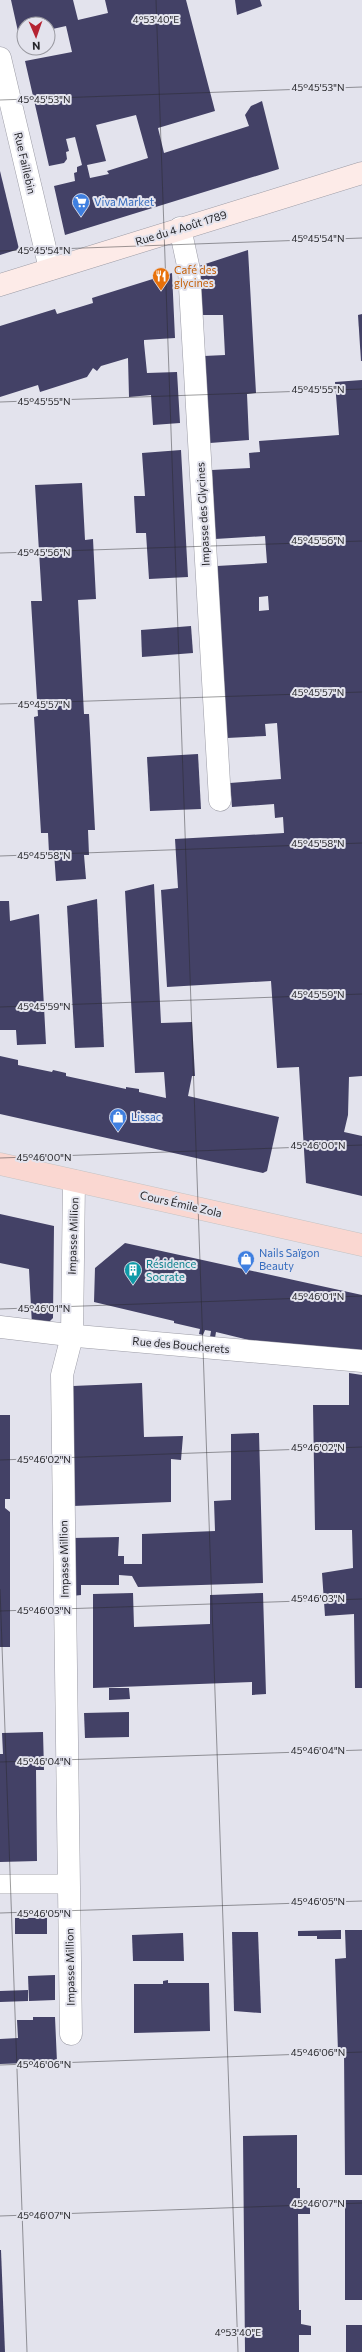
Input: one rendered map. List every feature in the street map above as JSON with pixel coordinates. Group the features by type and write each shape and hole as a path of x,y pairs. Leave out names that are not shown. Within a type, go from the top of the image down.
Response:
{"main road":[{"name":"Rue du 4 Août 1789","path":"0,285 180,228 362,173"},
{"name":"Cours Émile Zola","path":"0,1164 362,1245"}],"street":[{"name":"Rue Faillebin","path":"0,58 50,269"},
{"name":"Impasse des Glycines","path":"180,228 189,270 220,800"},
{"name":"Impasse Million","path":"71,2034 62,1374 72,1336 74,1181"},
{"name":"Rue des Boucherets","path":"0,1327 72,1336 362,1361"}],"lane":[{"path":"0,1884 69,1884"}],"building":[{"path":"11,0 73,0 78,20 108,13 105,0 186,0 215,111 158,128 164,153 249,126 245,115 251,106 262,101 279,169 65,235 54,186 75,181 74,173 77,172 77,167 82,165 75,137 66,139 69,151 66,152 67,159 64,163 49,166 25,61 72,52 66,26 56,28 56,16 16,16 16,22","holes":["136,115 148,158 107,171 109,174 90,178 87,165 106,161 96,125"]},
{"path":"235,0 260,0 262,6 237,15"},
{"path":"0,171 19,249 0,255"},
{"path":"248,250 256,393 247,394 249,440 210,443 204,356 225,355 223,315 202,315 199,266"},
{"path":"172,273 175,338 144,340 144,343 147,373 177,372 180,423 153,425 151,395 129,397 128,358 101,366 97,371 93,368 87,377 40,392 38,385 0,397 0,326 55,309 57,314 93,303 92,298"},
{"path":"362,314 362,361 361,361 358,315"},
{"path":"362,380 362,1076 349,1077 348,1115 344,1132 362,1136 362,1196 306,1183 299,1067 277,1068 271,981 167,987 161,890 178,888 175,839 284,833 283,817 275,818 274,804 232,807 230,783 281,779 277,723 265,724 266,736 227,738 217,566 267,563 265,536 215,539 212,470 250,468 249,453 260,452 259,441 339,435 335,382","holes":["268,596 269,610 259,611 259,597"]},
{"path":"181,450 188,577 149,579 146,533 136,533 134,496 145,496 142,453"},
{"path":"82,483 85,540 93,539 96,599 78,600 84,714 89,714 95,830 88,830 89,855 84,855 86,879 56,881 54,852 49,853 48,833 41,833 34,717 38,716 31,601 42,601 35,485"},
{"path":"191,626 193,653 142,657 141,630"},
{"path":"198,754 201,809 150,811 147,757"},
{"path":"154,884 161,1023 192,1022 195,1076 192,1076 188,1096 279,1117 267,1171 263,1173 0,1114 0,1056 18,1060 18,1065 52,1072 53,1070 66,1073 66,1076 126,1089 126,1087 139,1089 139,1092 166,1098 164,1072 135,1073 125,891"},
{"path":"97,899 104,1047 75,1048 67,906"},
{"path":"0,901 9,901 10,921 39,914 46,1044 17,1045 16,1030 0,1030"},
{"path":"0,1214 54,1226 53,1318 45,1326 32,1325 29,1269 0,1263"},
{"path":"125,1243 362,1295 362,1357 261,1343 216,1332 215,1338 210,1337 211,1331 205,1330 203,1335 199,1334 200,1329 174,1323 174,1321 94,1302 95,1268"},
{"path":"349,1373 362,1375 362,1688 355,1688 354,1614 325,1616 322,1573 353,1568 352,1530 315,1530 313,1405 349,1405"},
{"path":"142,1383 144,1437 183,1436 181,1460 171,1459 171,1502 73,1506 73,1386"},
{"path":"0,1415 10,1415 10,1499 5,1499 5,1508 10,1512 10,1647 0,1647"},
{"path":"259,1433 263,1583 138,1587 132,1576 119,1575 119,1585 81,1585 81,1595 72,1596 72,1538 119,1537 118,1556 124,1556 124,1564 142,1564 142,1534 215,1531 214,1501 231,1500 231,1434"},
{"path":"133,1593 134,1627 210,1624 210,1595 263,1593 266,1694 252,1695 252,1682 93,1688 93,1594"},
{"path":"109,1688 129,1688 130,1699 109,1700"},
{"path":"129,1712 129,1737 85,1738 84,1713"},
{"path":"43,1732 44,1770 36,1770 37,1861 0,1862 0,1754 3,1754 2,1733"},
{"path":"15,1918 47,1918 47,1934 15,1934"},
{"path":"341,1930 341,1939 317,1939 317,1936 298,1936 298,1931"},
{"path":"345,1930 362,1930 362,2175 345,2175 344,2051 338,2052 335,1959 346,1958"},
{"path":"232,1932 258,1932 261,2013 234,2011"},
{"path":"183,1933 184,1961 133,1961 132,1935"},
{"path":"55,1975 55,2000 29,2001 28,1976"},
{"path":"168,1980 168,1983 209,1983 210,2031 134,2033 134,1984 163,1984 163,1981"},
{"path":"28,1990 28,2001 0,2002 0,1991"},
{"path":"33,2017 55,2017 57,2062 0,2064 0,2039 18,2038 17,2020 33,2020"},
{"path":"297,2135 297,2188 300,2188 300,2202 307,2202 310,2205 310,2214 298,2214 299,2310 301,2310 301,2324 311,2326 311,2335 299,2335 299,2352 245,2352 243,2136"},
{"path":"345,2200 362,2200 362,2300 345,2300"},
{"path":"1,2250 5,2352 0,2352"},
{"path":"346,2325 362,2325 362,2352 346,2352"}],"place":[{"name":"Viva Market","path":"81,217"},
{"name":"Café des glycines","path":"161,291"},
{"name":"Lissac","path":"118,1132"},
{"name":"Nails Saïgon Beauty","path":"246,1274"},
{"name":"Résidence Socrate","path":"133,1285"}]}
